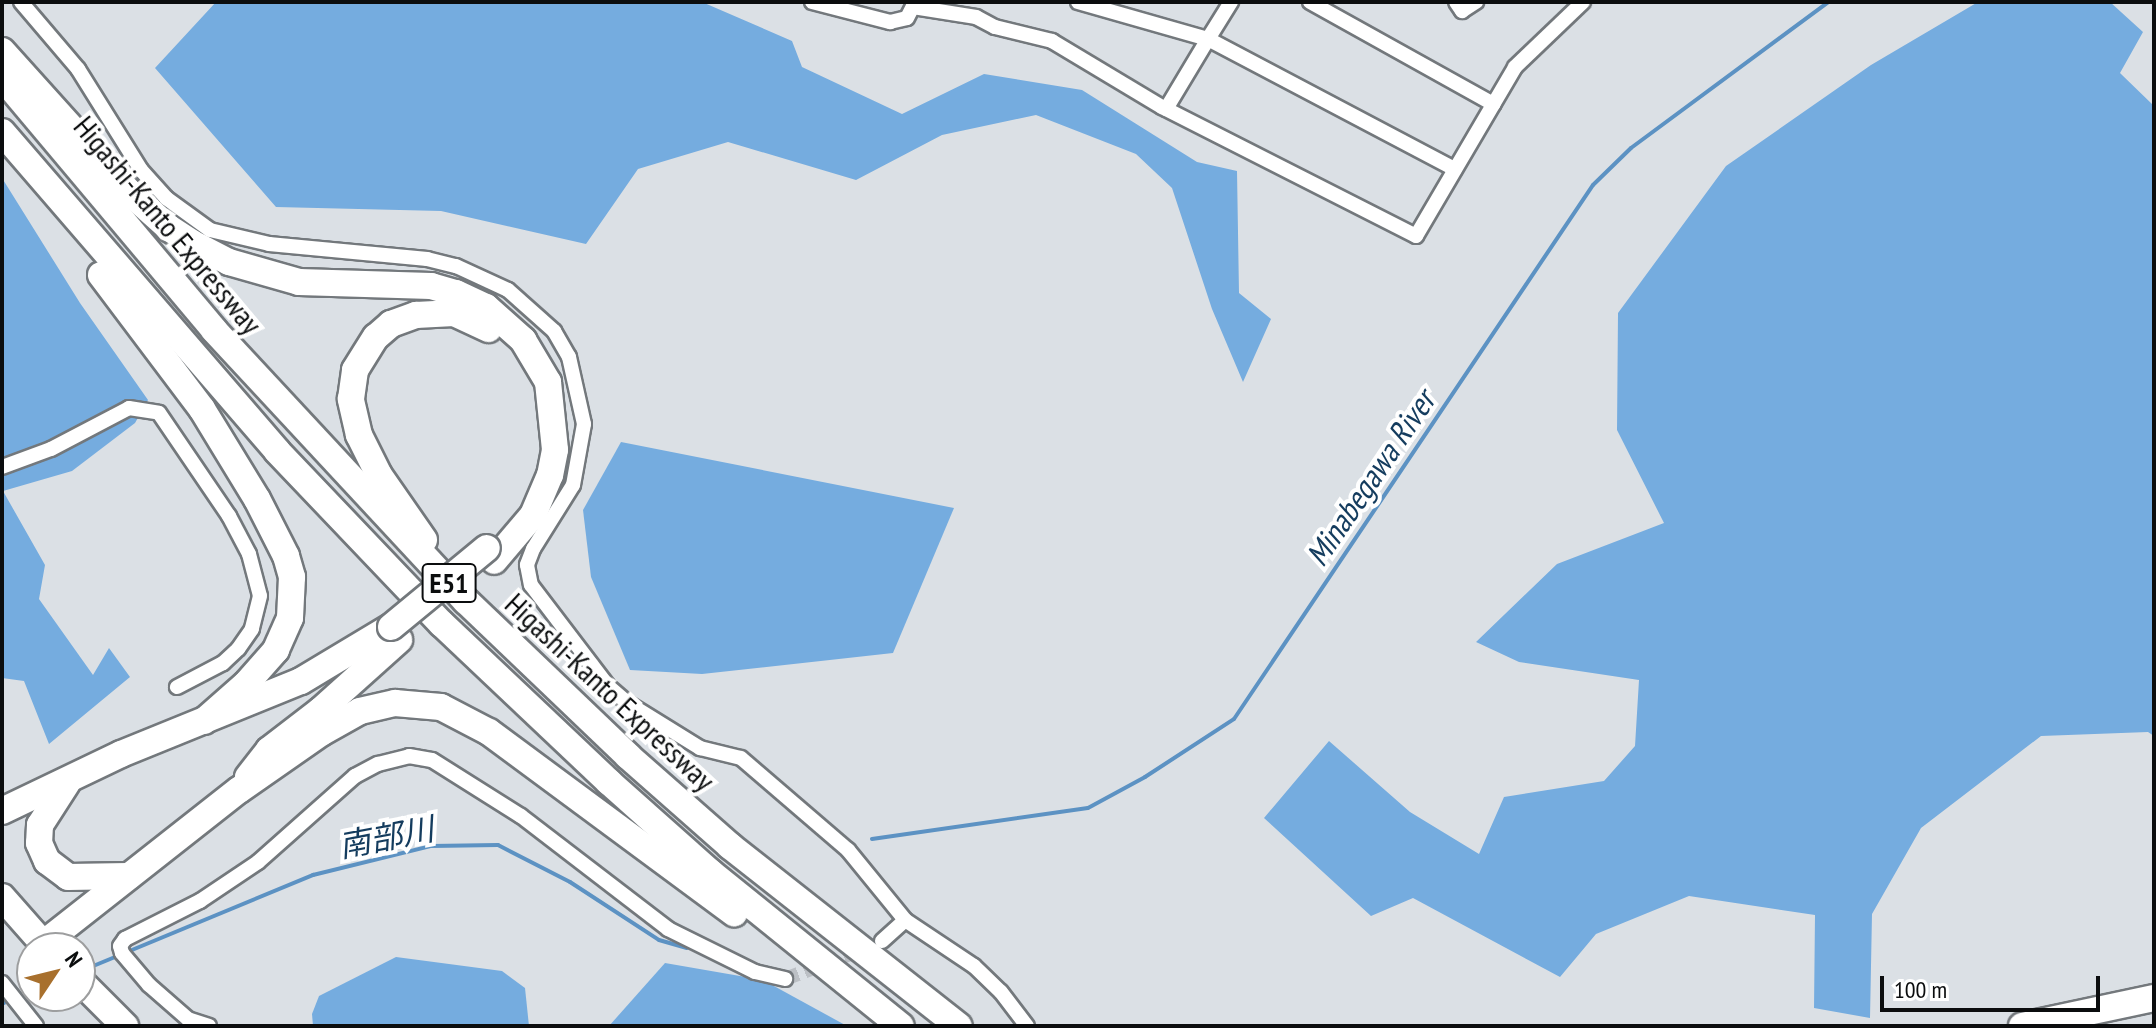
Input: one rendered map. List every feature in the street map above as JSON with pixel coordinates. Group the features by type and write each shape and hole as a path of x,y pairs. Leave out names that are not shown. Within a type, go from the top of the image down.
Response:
{"highway":[{"path":"2,51 129,192 169,228 192,243 229,262 299,282 431,286 456,293 486,307 523,340 548,382 555,450 538,507 490,554 395,634 321,710 269,750 239,790"},
{"name":"Higashi-Kanto Expressway","path":"2,77 120,221 271,394 385,518 542,674 730,846 959,1026"},
{"name":"E51","path":"2,132 277,451 442,624 620,792 857,993 901,1026"},
{"path":"2,146 202,409 257,499 286,556 293,598 281,642 263,667 204,721"},
{"path":"490,554 527,494 537,465 541,433 533,384 510,349 478,321 442,312 403,319 376,337 355,370 351,399 359,435 379,475 431,551 542,674"},
{"path":"2,811 71,778 301,681 395,634"},
{"path":"62,932 239,790 360,711 395,703 441,707 498,738 780,949 857,993"},
{"path":"71,778 40,825 39,843 47,861 68,877 129,876"},
{"path":"2,897 33,932"},
{"path":"96,997 125,1026"},
{"path":"2022,1026 2154,998"}],"street":[{"path":"21,2 78,69 141,170 166,198 210,230 269,244 427,259 456,266 508,290 554,331 569,357 584,424 573,485 533,549 527,565 531,585 608,686 629,704 700,748 741,758 848,850 905,920 974,966 1001,992 1027,1026"},
{"path":"812,2 890,22 907,18 914,4 976,17 995,27 1052,41 1166,109 1416,236 1515,67 1583,2"},
{"path":"1078,2 1208,39 1455,169"},
{"path":"1166,109 1231,2"},
{"path":"1310,2 1493,104"},
{"path":"1456,2 1462,11 1476,2"},
{"path":"2,467 51,449 129,408 159,413 229,516 249,554 260,596 252,629 238,649 208,672 177,687"},
{"path":"209,1026 186,1022 149,985 122,953 120,946 125,939 200,901 258,862 355,776 378,764 409,756 432,760 521,816 668,929 755,972 785,979"},
{"path":"882,941 905,920"},
{"path":"2,983 36,1026"}],"shaded area":[{"path":"216,2 702,2 792,41 802,67 902,114 984,74 1082,90 1197,162 1237,171 1239,293 1271,319 1243,382 1212,309 1172,188 1136,154 1036,115 942,135 856,180 728,142 638,169 586,244 441,211 276,207 155,68"},
{"path":"1978,2 2110,2 2143,32 2120,73 2154,106 2154,736 2148,732 2041,736 1921,828 1872,914 1870,1018 1814,1008 1815,915 1689,896 1596,934 1560,977 1413,898 1371,916 1264,818 1329,741 1410,812 1479,854 1504,797 1604,781 1635,746 1639,680 1519,662 1476,642 1557,564 1664,523 1617,430 1618,313 1726,166 1871,65"},
{"path":"2,178 80,303 148,400 135,423 72,471 3,491 45,565 39,599 93,675 109,648 130,677 49,744 24,681 2,678"},
{"path":"621,442 954,508 893,653 702,674 630,670 591,577 583,510"},
{"path":"396,957 502,971 525,988 529,1026 313,1026 312,1014 319,996"},
{"path":"665,963 763,980 847,1026 609,1026"}],"waterway":[{"name":"Minabegawa River","path":"872,839 1088,808 1145,777 1234,719 1593,185 1631,148 1828,2"},
{"name":"南部川","path":"96,965 313,875 431,846 498,845 570,882 659,940 687,948"}],"tunnel":[{"path":"785,979 863,949"}]}
